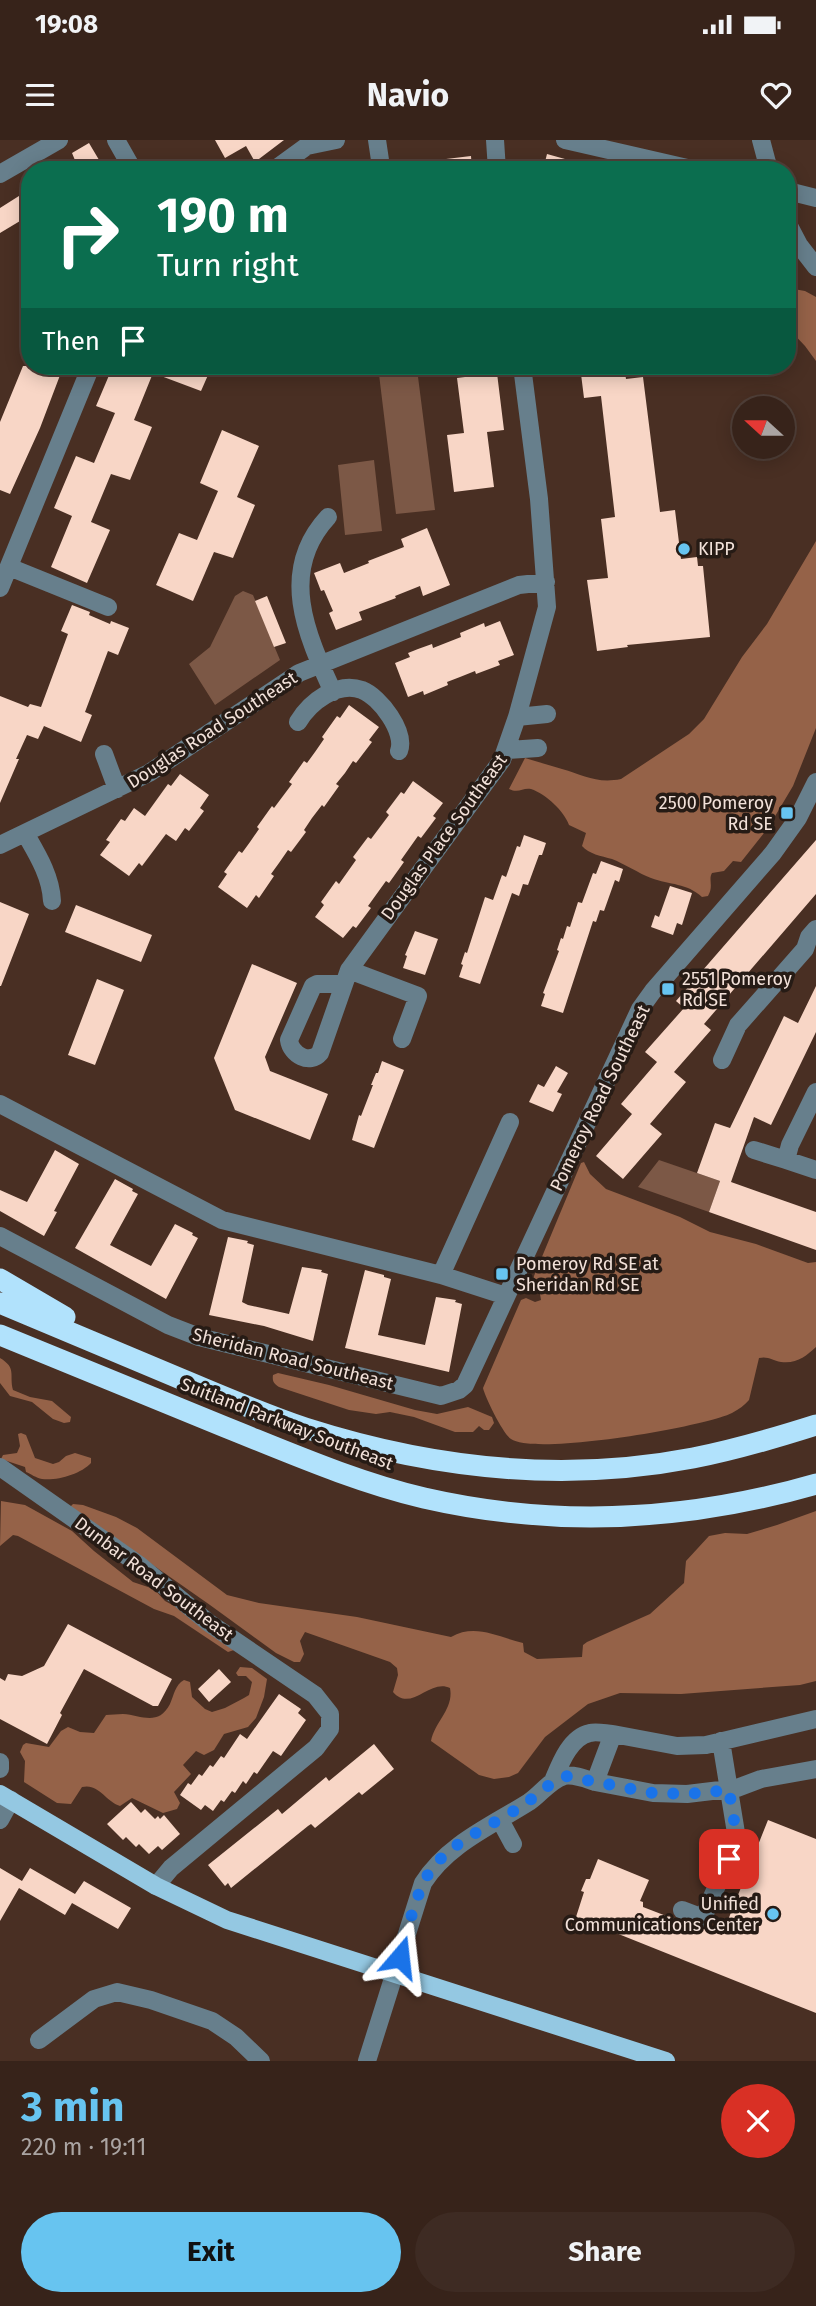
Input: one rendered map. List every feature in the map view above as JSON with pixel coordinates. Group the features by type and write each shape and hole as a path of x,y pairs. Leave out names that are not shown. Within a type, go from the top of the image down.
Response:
{"highway":[{"path":"0,1279 142,1363"},
{"name":"Suitland Parkway Southeast","path":"0,1303 303,1427 385,1450 465,1464 549,1471 634,1466 716,1454 816,1425"},
{"name":"Suitland Parkway Southeast","path":"0,1335 321,1465 399,1491 480,1509 586,1518 675,1514 732,1505 816,1484"}],"main road":[{"path":"6,1797 156,1886 227,1920 666,2061"}],"street":[{"path":"23,161 59,140"},
{"path":"116,140 128,161"},
{"path":"286,161 307,146 336,140"},
{"path":"377,140 380,160"},
{"path":"495,140 496,161"},
{"path":"565,140 584,142 646,161"},
{"path":"761,140 767,161"},
{"path":"0,174 21,162"},
{"path":"796,193 816,198"},
{"path":"796,240 816,267"},
{"path":"0,588 87,375"},
{"name":"Douglas Place Southeast","path":"402,1039 418,996 346,977 502,760 517,717 546,615 539,499 523,375"},
{"path":"328,517 306,549 300,570 303,614 333,692"},
{"path":"9,567 36,587 108,607"},
{"name":"Douglas Road Southeast","path":"0,845 156,769 299,673 519,585 546,582"},
{"path":"298,722 309,705 322,696 343,690 361,690 375,699 395,722 402,743 399,751"},
{"path":"517,717 547,713"},
{"path":"507,750 538,748"},
{"path":"104,754 117,789"},
{"name":"Pomeroy Road Southeast","path":"441,1395 459,1391 465,1385 640,1009 783,841 816,782"},
{"path":"25,833 44,870 52,891 52,901"},
{"path":"722,1060 738,1026 805,949 809,937 816,929"},
{"path":"786,1160 790,1145 816,1092"},
{"path":"0,1104 222,1220 441,1276 506,1296"},
{"path":"441,1276 510,1122"},
{"path":"754,1150 816,1170"},
{"name":"Sheridan Road Southeast","path":"0,1236 168,1325 191,1334 441,1395"},
{"name":"Dunbar Road Southeast","path":"0,1467 138,1564 209,1623 309,1690 320,1699 330,1714 330,1729 316,1748 171,1868 156,1886"},
{"path":"554,1781 564,1754 589,1732 677,1746 706,1745 816,1719"},
{"path":"595,1782 613,1734"},
{"path":"682,1910 703,1918 737,1839 721,1741"},
{"path":"0,1762 0,1769"},
{"path":"366,2061 423,1883 433,1867 452,1849 533,1800 554,1781 565,1776 579,1777 653,1793 687,1794 729,1790 761,1779 816,1769"},
{"path":"0,1820 6,1797"},
{"path":"500,1820 513,1844"},
{"path":"39,2040 94,1999 117,1992 151,2000 212,2021 236,2037 261,2061"}],"shaded area":[{"path":"796,289 816,297 816,361 796,336"},
{"path":"379,375 418,375 435,510 396,514"},
{"path":"374,460 382,531 345,535 338,465"},
{"path":"816,541 816,728 793,786 768,828 741,862 733,861 724,871 712,873 708,896 702,897 684,887 651,878 617,861 588,851 582,846 586,833 569,825 559,809 548,799 531,789 509,789 525,758 590,778 621,779 689,734 704,719 742,657 767,624"},
{"path":"243,591 253,595 280,660 215,705 189,664 210,647 235,596"},
{"path":"659,1160 720,1181 709,1212 638,1187"},
{"path":"584,1162 590,1174 606,1189 680,1217 710,1232 756,1244 808,1263 816,1262 816,1347 792,1362 759,1358 749,1400 732,1413 715,1419 656,1432 584,1442 526,1443 511,1439 499,1423 483,1388 521,1300 541,1300 540,1294 533,1286 534,1276 581,1163"},
{"path":"0,1358 11,1369 13,1390 30,1397 52,1401 71,1417 70,1422 53,1419 32,1402 10,1396 0,1383"},
{"path":"278,1373 437,1414 468,1407 492,1417 494,1423 489,1430 479,1426 473,1432 455,1432 414,1417 390,1412 376,1414 349,1410 279,1387 273,1379 273,1375"},
{"path":"18,1434 26,1435 35,1458 53,1464 75,1453 91,1458 91,1463 68,1476 55,1479 38,1478 26,1472 25,1467 1,1459 3,1455 17,1453 20,1446"},
{"path":"1,1501 25,1505 72,1531 133,1582 154,1589 165,1601 199,1619 234,1650 228,1652 174,1616 154,1609 18,1536 13,1535 0,1546"},
{"path":"73,1504 116,1517 137,1528 227,1595 259,1603 357,1617 451,1637 469,1631 487,1632 523,1643 524,1652 537,1659 582,1657 583,1645 587,1642 650,1614 684,1583 686,1561 709,1536 725,1533 747,1534 816,1511 816,1681 800,1685 681,1694 620,1693 588,1704 545,1737 518,1773 494,1779 479,1775 431,1741 447,1709 450,1688 435,1687 407,1699 400,1697 393,1692 398,1675 397,1668 390,1662 305,1632 300,1641 304,1654 300,1662 294,1662 276,1653 70,1507"},
{"path":"240,1667 252,1668 267,1679 256,1718 248,1727 224,1734 214,1750 204,1755 196,1751 183,1765 191,1774 174,1792 180,1803 177,1809 163,1813 132,1798 120,1806 88,1786 82,1787 71,1804 57,1803 24,1782 25,1761 20,1752 26,1743 49,1747 61,1731 68,1727 80,1732 94,1733 106,1715 155,1718 165,1711 177,1687 184,1680 190,1682 192,1697 205,1709 212,1712 225,1708 249,1695 252,1682 246,1676 238,1676 236,1673"}],"building":[{"path":"215,140 284,140 256,161 246,146 225,158"},
{"path":"89,143 100,161 75,161 72,153"},
{"path":"547,154 565,159 564,161 545,161"},
{"path":"471,156 471,161 429,161"},
{"path":"21,195 21,220 0,233 0,208"},
{"path":"21,371 21,375 60,375 10,494 0,490 0,422"},
{"path":"109,375 152,375 134,420 152,427 130,480 111,474 91,522 110,530 87,583 51,567 72,516 54,508 76,456 94,463 115,413 96,406"},
{"path":"158,375 208,375 201,391"},
{"path":"497,375 504,430 487,432 494,487 454,492 447,435 464,433 457,378"},
{"path":"581,375 625,375 626,379 643,377 660,512 675,510 681,559 697,557 698,566 703,566 710,637 627,645 628,647 597,651 587,580 608,578 601,519 615,517 601,396 584,398"},
{"path":"222,430 259,446 237,497 255,505 233,558 214,552 193,601 156,585 179,533 197,540 218,491 200,483"},
{"path":"427,528 450,585 423,596 420,586 359,612 362,620 336,630 329,613 333,611 314,573 340,563 344,573 404,547 401,539"},
{"path":"267,596 286,643 274,647 255,601"},
{"path":"72,605 110,624 111,621 129,628 118,655 108,651 85,712 92,715 81,742 44,726 38,739 27,735 0,803 0,696 28,707 30,704 41,707 68,634 61,631"},
{"path":"500,621 514,655 498,661 500,665 447,682 448,685 424,695 423,691 408,697 395,663 410,657 408,653 418,649 432,644 433,648 461,637 460,633 484,623 485,627"},
{"path":"349,705 379,727 369,740 372,742 356,763 353,761 336,784 339,786 304,830 306,832 291,852 288,850 271,874 274,876 259,898 256,895 247,908 218,887 227,874 224,872 239,851 242,853 272,806 274,808 292,784 289,782 304,761 307,763 337,716 340,718"},
{"path":"180,774 209,795 200,808 204,811 189,831 185,828 176,841 166,834 142,866 139,863 129,876 100,855 110,842 106,840 121,819 125,821 134,808 145,816 168,784 171,786"},
{"path":"413,781 443,803 433,816 436,818 421,838 418,836 401,860 404,862 389,883 386,881 368,906 371,908 356,928 353,926 343,938 315,917 324,905 321,902 336,881 339,884 356,860 353,857 368,837 371,839 389,815 386,812"},
{"path":"524,835 546,843 542,855 539,855 528,885 523,884 519,896 512,893 480,984 459,977 463,965 461,964 485,897 493,900 502,875 506,877 517,846 520,847"},
{"path":"816,840 816,894 704,1024 711,1030 674,1072 686,1082 650,1124 662,1134 623,1179 596,1156 632,1114 621,1104 657,1062 645,1052 684,1008 676,1001"},
{"path":"601,861 623,869 619,882 615,880 604,911 600,910 596,922 593,921 563,1013 541,1006 561,938 563,939 567,926 570,927 578,902 582,903 593,873 596,874"},
{"path":"670,886 692,893 682,925 677,923 673,935 651,927 655,915 659,917"},
{"path":"0,902 29,914 1,986 0,986"},
{"path":"76,905 152,935 141,962 65,932"},
{"path":"415,931 438,939 425,975 403,968 407,956 405,955"},
{"path":"252,964 297,983 265,1057 270,1071 328,1094 310,1140 235,1110 214,1058"},
{"path":"97,979 124,990 95,1065 68,1055"},
{"path":"816,986 816,1032 771,1125 754,1117 731,1182 816,1212 816,1250 709,1212 720,1181 697,1173 715,1123 730,1128 784,1016 798,1023"},
{"path":"382,1061 404,1070 374,1148 352,1140 359,1115 361,1116"},
{"path":"556,1066 568,1073 557,1092 562,1094 553,1112 529,1102 538,1084 544,1087"},
{"path":"55,1150 79,1164 44,1236 0,1211 0,1190 27,1202"},
{"path":"115,1179 138,1194 110,1245 151,1266 175,1224 198,1238 166,1299 75,1248"},
{"path":"228,1237 254,1245 242,1302 248,1305 289,1314 302,1267 322,1270 321,1272 328,1274 313,1341 264,1326 209,1315"},
{"path":"365,1270 391,1279 378,1335 425,1345 436,1297 456,1300 455,1302 462,1304 449,1372 345,1348"},
{"path":"68,1624 172,1679 158,1706 153,1706 84,1669 47,1744 0,1719 0,1678 5,1681 8,1674 22,1676 44,1666"},
{"path":"219,1669 231,1682 209,1702 198,1689"},
{"path":"279,1694 301,1709 298,1713 306,1720 281,1756 273,1751 257,1774 254,1772 246,1784 243,1781 235,1793 232,1791 224,1802 221,1800 213,1811 205,1805 201,1810 180,1795 188,1783 191,1785 199,1774 202,1776 210,1765 213,1767 221,1756 224,1758 240,1734 247,1739"},
{"path":"374,1744 394,1769 362,1795 359,1792 315,1828 311,1824 308,1826 231,1888 228,1883 225,1886 208,1865 278,1809 282,1814 326,1777 329,1781"},
{"path":"131,1802 141,1813 145,1809 155,1819 164,1815 180,1834 162,1850 158,1846 149,1854 126,1837 123,1840 107,1824"},
{"name":"Unified Communications Center","path":"768,1820 816,1839 816,2013 576,1917 584,1892 581,1891 586,1879 590,1879 598,1859 649,1880 640,1901 643,1902 643,1907 722,1935"},
{"path":"0,1868 22,1881 30,1868 75,1894 84,1881 131,1908 118,1929 72,1903 65,1915 19,1888 0,1921"}],"place":[{"name":"KIPP","path":"684,549"},
{"name":"2500 Pomeroy Rd SE","path":"787,813"},
{"name":"2551 Pomeroy Rd SE","path":"668,989"},
{"name":"Pomeroy Rd SE at Sheridan Rd SE","path":"502,1274"},
{"name":"Unified Communications Center","path":"773,1914"}],"route":[{"path":"400,1957 423,1883 433,1867 452,1849 533,1800 554,1781 565,1776 653,1793 687,1794 729,1790 737,1839 729,1859"}]}
